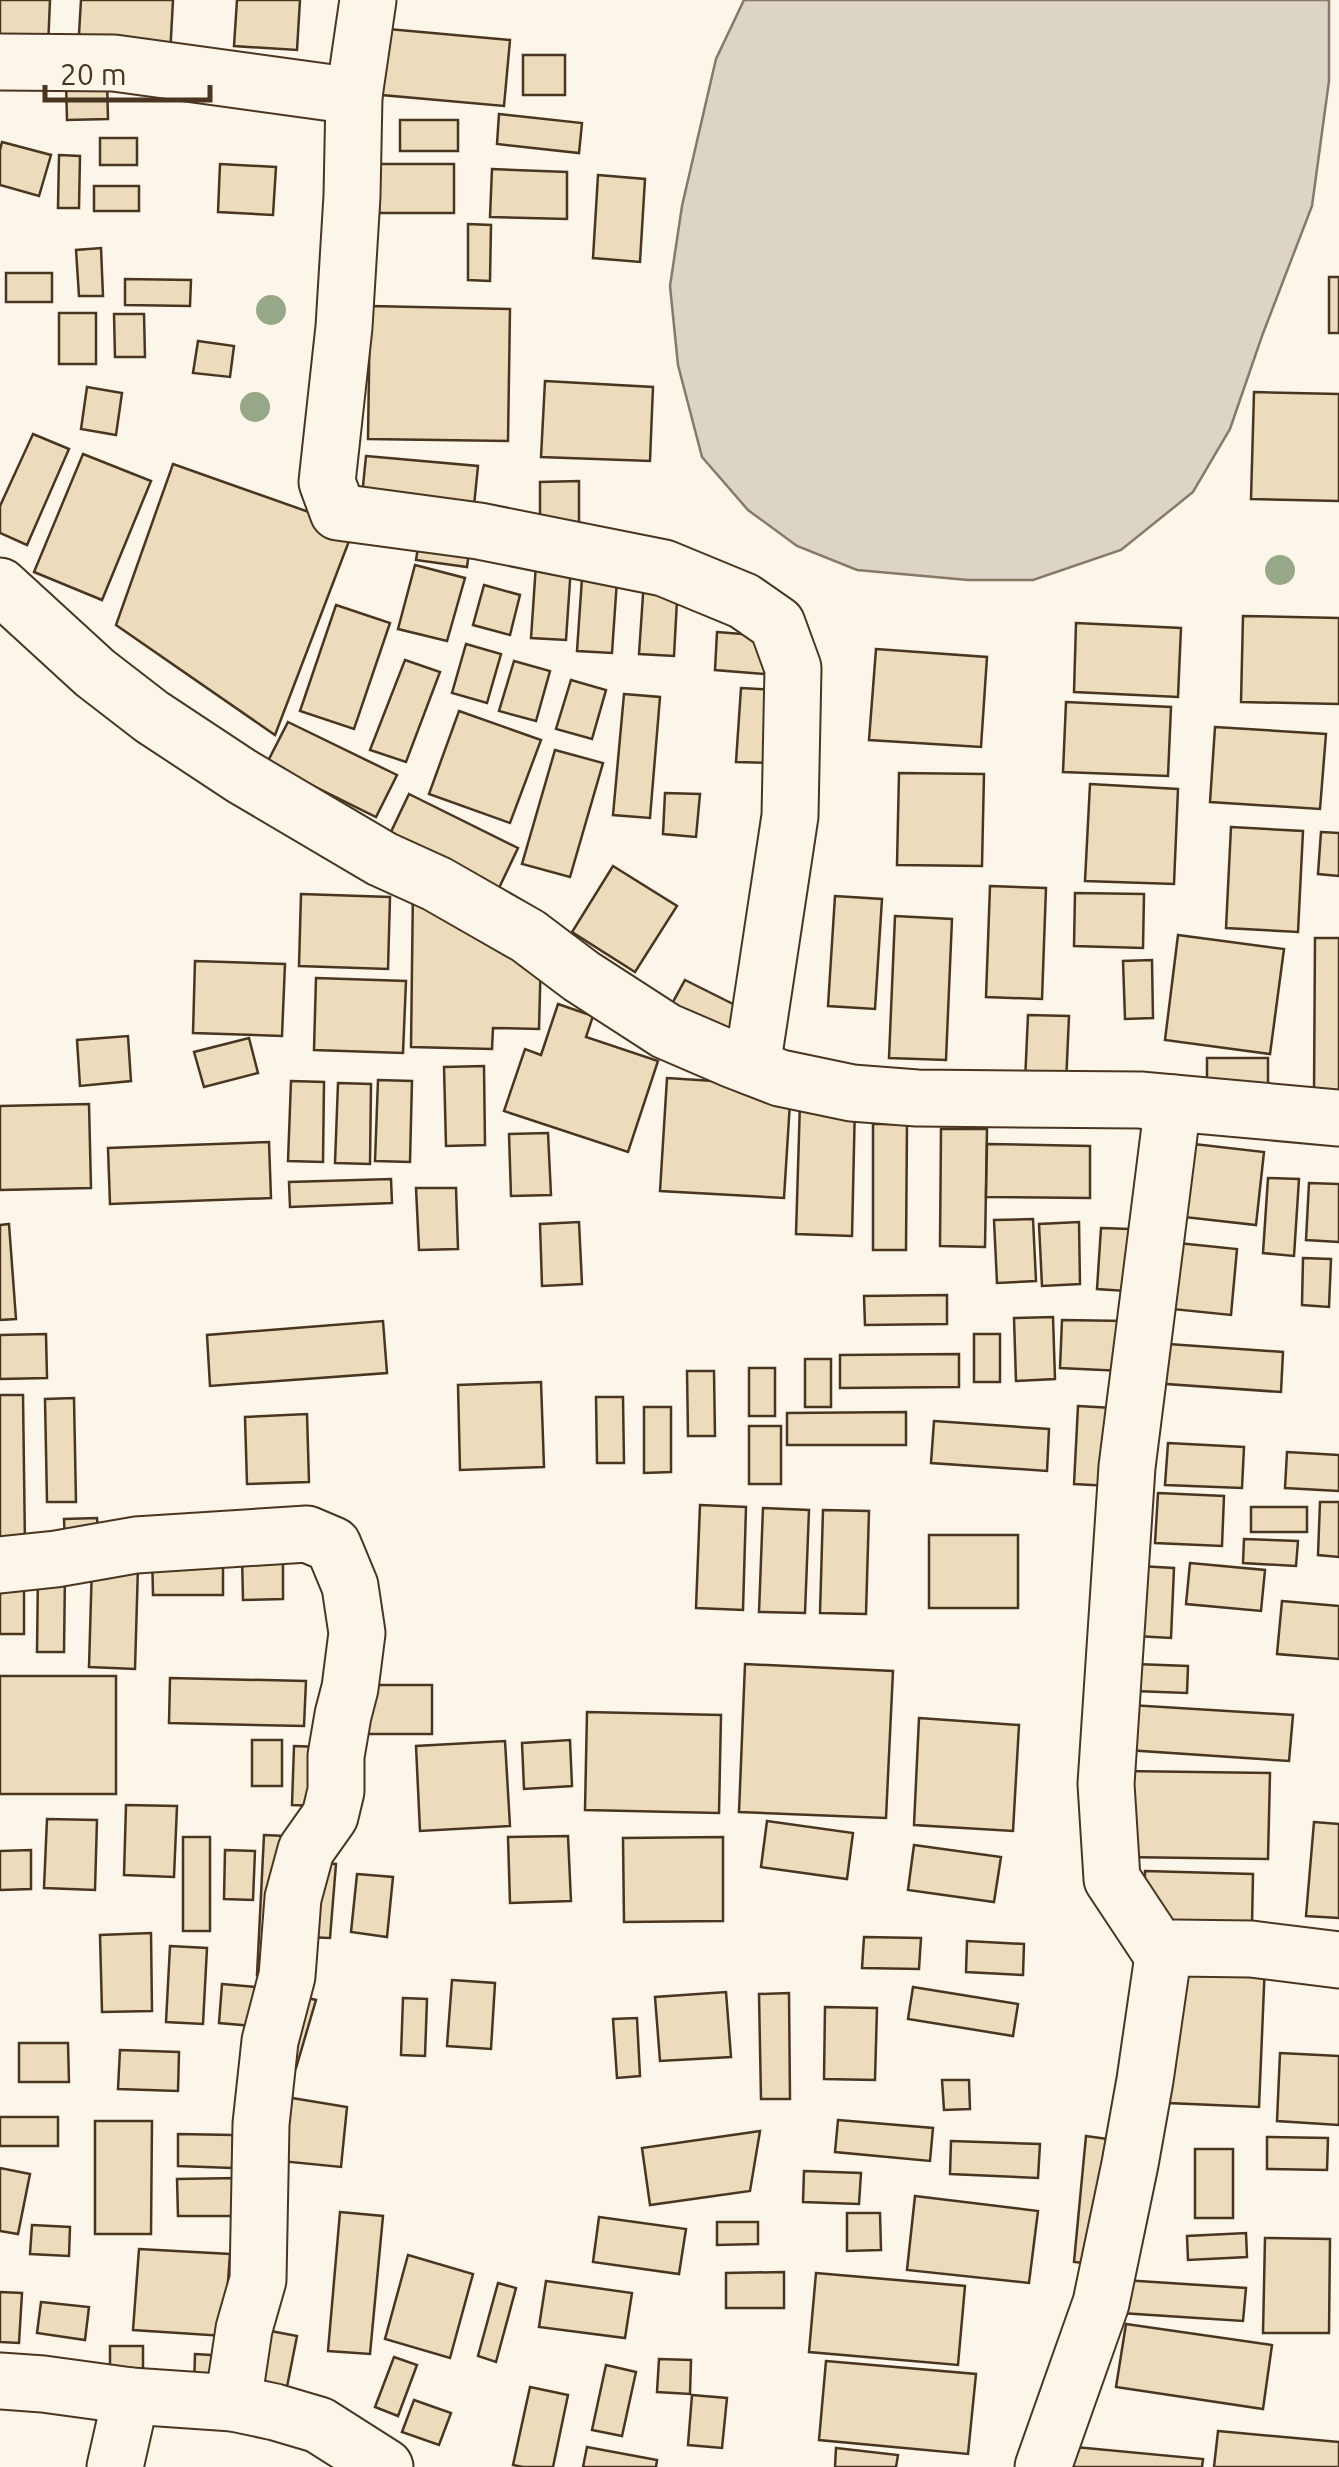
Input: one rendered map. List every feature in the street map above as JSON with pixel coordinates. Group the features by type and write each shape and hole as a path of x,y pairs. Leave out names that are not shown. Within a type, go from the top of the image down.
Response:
{"street":[{"path":"368,0 354,96 344,328 327,482 338,512 478,531 664,568 744,602 777,624 793,668 790,816 752,1068"},
{"path":"0,62 114,64 354,96"},
{"path":"0,586 96,673 152,717 243,777 382,859 438,884 528,936 666,1031 752,1068 852,1093 917,1098 1140,1100 1339,1118"},
{"path":"1043,2467 1100,2302 1130,2164 1162,1956 1112,1879 1106,1784 1127,1467 1173,1103"},
{"path":"0,1565 136,1545 307,1534 334,1545 350,1586 357,1633 336,1756 336,1791 330,1816 306,1850 293,1898 286,1976 265,2074 258,2280 244,2329 233,2403"},
{"path":"1162,1956 1175,1948 1252,1950 1339,1960"},
{"path":"0,2381 233,2403 275,2412 319,2426 385,2467"},
{"path":"116,2467 132,2396"}],"shaded area":[{"path":"744,0 1329,0 1329,81 1312,206 1230,429 1193,492 1121,550 1033,580 968,580 857,570 797,546 748,510 702,457 678,365 670,286 682,206 716,59"}],"building":[{"path":"0,0 50,0 48,48 0,46"},
{"path":"81,0 173,0 170,56 78,51"},
{"path":"237,0 300,0 297,50 234,46"},
{"path":"388,29 510,40 504,106 382,95"},
{"path":"523,55 565,55 565,95 523,95"},
{"path":"107,81 108,119 67,120 66,82"},
{"path":"499,114 582,123 579,153 497,144"},
{"path":"400,120 458,120 458,151 400,151"},
{"path":"100,138 137,138 137,165 100,165"},
{"path":"2,142 51,155 39,196 0,185"},
{"path":"59,155 80,156 79,208 58,208"},
{"path":"220,164 276,167 273,215 218,212"},
{"path":"379,164 454,164 454,213 379,213"},
{"path":"492,169 567,172 567,219 490,217"},
{"path":"598,175 645,179 640,262 593,258"},
{"path":"94,186 139,186 139,211 94,211"},
{"path":"468,224 491,225 490,281 468,280"},
{"path":"101,248 103,296 79,296 76,250"},
{"path":"6,273 52,273 52,302 6,302"},
{"path":"1329,277 1339,277 1339,333 1329,333"},
{"path":"125,279 191,280 190,306 125,305"},
{"path":"370,306 510,309 508,441 368,439"},
{"path":"59,313 96,313 96,364 59,364"},
{"path":"114,314 144,314 145,357 115,357"},
{"path":"198,341 234,346 230,377 193,373"},
{"path":"545,381 653,387 650,461 541,457"},
{"path":"87,387 122,393 116,435 81,429"},
{"path":"1254,392 1339,394 1339,501 1251,499"},
{"path":"33,434 69,449 27,545 0,533 0,506"},
{"path":"83,454 151,481 102,600 34,572"},
{"path":"366,456 478,466 473,516 361,506"},
{"path":"173,464 354,528 275,735 116,625"},
{"path":"579,481 579,522 540,523 540,482"},
{"path":"421,529 471,536 467,567 416,560"},
{"path":"536,564 571,566 566,640 531,638"},
{"path":"415,565 465,578 447,641 398,629"},
{"path":"582,578 617,580 612,653 577,651"},
{"path":"644,580 678,582 674,656 639,654"},
{"path":"484,585 520,595 510,635 473,625"},
{"path":"336,605 390,623 354,729 300,711"},
{"path":"1243,616 1339,618 1339,704 1241,702"},
{"path":"1076,623 1181,628 1178,697 1074,692"},
{"path":"717,632 768,636 764,674 715,670"},
{"path":"466,644 501,654 487,703 452,693"},
{"path":"876,649 987,657 981,747 869,740"},
{"path":"405,660 440,672 406,762 370,750"},
{"path":"514,661 550,671 536,721 499,711"},
{"path":"571,680 606,690 592,739 556,729"},
{"path":"741,688 775,690 770,763 736,762"},
{"path":"624,694 660,697 650,818 613,815"},
{"path":"1066,702 1171,707 1168,776 1063,772"},
{"path":"459,711 541,740 510,823 429,794"},
{"path":"288,722 397,775 376,817 267,763"},
{"path":"1215,727 1326,734 1320,809 1210,802"},
{"path":"555,750 603,763 570,877 522,864"},
{"path":"899,773 984,774 982,866 897,865"},
{"path":"1090,784 1178,789 1174,884 1085,881"},
{"path":"665,793 700,794 696,837 663,834"},
{"path":"409,794 518,848 498,890 389,836"},
{"path":"1231,827 1303,831 1298,932 1226,928"},
{"path":"1321,832 1339,833 1339,876 1318,874"},
{"path":"613,866 677,906 635,972 572,932"},
{"path":"990,886 1046,888 1042,999 986,997"},
{"path":"413,887 541,952 539,1029 493,1028 492,1049 411,1047"},
{"path":"1075,893 1144,894 1143,948 1074,946"},
{"path":"301,894 390,897 388,969 299,966"},
{"path":"835,896 882,899 875,1009 828,1006"},
{"path":"895,916 952,919 946,1060 889,1058"},
{"path":"1178,935 1284,949 1270,1054 1165,1040"},
{"path":"1315,938 1339,938 1339,1094 1314,1094"},
{"path":"1152,960 1153,1018 1125,1019 1123,961"},
{"path":"195,961 285,964 282,1036 193,1033"},
{"path":"316,978 406,981 403,1053 314,1050"},
{"path":"685,980 743,1009 727,1041 668,1011"},
{"path":"558,1004 593,1016 586,1037 658,1061 628,1152 504,1111 525,1049 541,1055"},
{"path":"1028,1015 1069,1016 1066,1084 1025,1082"},
{"path":"128,1036 131,1081 80,1086 77,1040"},
{"path":"249,1038 258,1073 204,1087 194,1052"},
{"path":"1207,1058 1268,1058 1268,1094 1207,1094"},
{"path":"484,1066 485,1145 446,1146 444,1067"},
{"path":"667,1078 791,1086 784,1198 660,1191"},
{"path":"378,1080 412,1081 410,1162 375,1161"},
{"path":"291,1081 324,1082 323,1162 288,1161"},
{"path":"338,1083 371,1084 370,1164 335,1163"},
{"path":"800,1102 855,1103 852,1236 796,1234"},
{"path":"89,1104 91,1188 0,1190 0,1106"},
{"path":"873,1124 907,1124 906,1250 873,1250"},
{"path":"941,1129 987,1129 985,1247 940,1246"},
{"path":"548,1133 551,1195 511,1196 509,1134"},
{"path":"269,1142 271,1198 110,1204 108,1148"},
{"path":"987,1144 1090,1146 1090,1198 986,1197"},
{"path":"1194,1144 1264,1152 1256,1225 1184,1217"},
{"path":"1268,1178 1299,1179 1294,1256 1263,1253"},
{"path":"391,1179 392,1203 290,1207 289,1182"},
{"path":"1309,1183 1339,1184 1339,1242 1306,1240"},
{"path":"416,1188 456,1188 458,1249 419,1250"},
{"path":"1033,1219 1036,1281 997,1283 994,1220"},
{"path":"579,1222 582,1284 542,1286 540,1224"},
{"path":"1079,1222 1080,1284 1042,1286 1039,1224"},
{"path":"9,1224 16,1319 0,1320 0,1225"},
{"path":"1101,1228 1130,1229 1126,1291 1097,1289"},
{"path":"1168,1242 1237,1249 1231,1315 1162,1308"},
{"path":"1303,1258 1331,1259 1329,1307 1302,1305"},
{"path":"947,1295 947,1324 865,1325 864,1296"},
{"path":"1053,1317 1055,1379 1016,1381 1014,1318"},
{"path":"1062,1320 1125,1321 1123,1371 1060,1368"},
{"path":"383,1321 387,1373 210,1386 207,1335"},
{"path":"46,1334 47,1378 0,1379 0,1335"},
{"path":"974,1334 1000,1334 1000,1382 974,1382"},
{"path":"1154,1343 1283,1352 1281,1392 1152,1383"},
{"path":"959,1354 959,1387 840,1388 840,1355"},
{"path":"805,1359 831,1359 831,1407 805,1407"},
{"path":"749,1368 775,1368 775,1416 749,1416"},
{"path":"687,1371 714,1371 715,1436 688,1436"},
{"path":"541,1382 544,1467 460,1470 458,1385"},
{"path":"0,1395 23,1395 25,1546 0,1546"},
{"path":"596,1397 623,1397 624,1463 597,1463"},
{"path":"74,1398 76,1502 47,1502 45,1399"},
{"path":"1078,1406 1113,1408 1110,1486 1074,1484"},
{"path":"644,1407 671,1407 671,1472 644,1473"},
{"path":"906,1412 906,1445 787,1445 787,1413"},
{"path":"307,1414 309,1482 247,1484 245,1417"},
{"path":"934,1421 1049,1429 1047,1471 931,1463"},
{"path":"749,1426 781,1426 781,1484 749,1484"},
{"path":"1168,1443 1244,1447 1242,1488 1165,1485"},
{"path":"1287,1452 1339,1455 1339,1491 1285,1488"},
{"path":"1158,1493 1224,1496 1222,1546 1155,1543"},
{"path":"1320,1502 1339,1502 1339,1557 1318,1555"},
{"path":"700,1505 746,1507 743,1610 696,1608"},
{"path":"1251,1507 1307,1507 1307,1532 1251,1532"},
{"path":"763,1508 809,1510 805,1613 759,1612"},
{"path":"823,1510 869,1511 866,1614 820,1613"},
{"path":"97,1518 99,1542 65,1543 64,1519"},
{"path":"929,1535 1018,1535 1018,1608 929,1608"},
{"path":"1244,1539 1298,1541 1296,1566 1243,1563"},
{"path":"152,1551 223,1551 223,1595 153,1595"},
{"path":"242,1555 283,1555 283,1599 243,1600"},
{"path":"1190,1563 1265,1570 1261,1611 1186,1604"},
{"path":"92,1564 138,1566 135,1669 89,1667"},
{"path":"1139,1566 1174,1568 1171,1638 1136,1636"},
{"path":"38,1572 65,1572 64,1652 37,1652"},
{"path":"0,1578 24,1578 24,1634 0,1634"},
{"path":"1282,1601 1339,1606 1339,1659 1277,1654"},
{"path":"745,1664 893,1671 886,1818 739,1812"},
{"path":"1135,1664 1188,1666 1187,1693 1134,1691"},
{"path":"0,1676 116,1676 116,1794 0,1794"},
{"path":"170,1678 306,1681 304,1726 169,1723"},
{"path":"364,1685 432,1685 432,1734 364,1734"},
{"path":"1130,1705 1293,1715 1289,1761 1127,1750"},
{"path":"587,1712 721,1715 719,1813 585,1810"},
{"path":"919,1718 1019,1725 1013,1831 914,1825"},
{"path":"252,1740 282,1740 282,1786 252,1786"},
{"path":"570,1740 572,1786 524,1789 522,1743"},
{"path":"505,1741 510,1826 420,1831 416,1746"},
{"path":"294,1746 320,1747 318,1806 292,1805"},
{"path":"1123,1771 1270,1773 1268,1859 1121,1857"},
{"path":"126,1805 177,1806 174,1877 124,1875"},
{"path":"47,1819 97,1820 95,1890 44,1888"},
{"path":"767,1821 853,1833 847,1879 761,1867"},
{"path":"1314,1822 1339,1824 1339,1918 1306,1916"},
{"path":"264,1835 285,1836 278,1976 257,1975"},
{"path":"568,1836 571,1901 510,1903 508,1837"},
{"path":"183,1837 210,1837 210,1931 183,1931"},
{"path":"723,1837 723,1921 624,1922 623,1838"},
{"path":"914,1845 1001,1857 994,1902 908,1890"},
{"path":"31,1850 31,1889 0,1890 0,1851"},
{"path":"225,1850 255,1851 253,1900 224,1899"},
{"path":"310,1862 336,1864 330,1938 304,1937"},
{"path":"1145,1871 1253,1874 1252,1926 1144,1924"},
{"path":"357,1874 393,1877 387,1937 351,1932"},
{"path":"151,1933 152,2011 102,2012 100,1935"},
{"path":"864,1937 921,1938 919,1969 862,1968"},
{"path":"967,1941 1024,1944 1023,1975 966,1972"},
{"path":"170,1946 207,1948 203,2024 166,2022"},
{"path":"1174,1959 1265,1963 1259,2107 1168,2103"},
{"path":"452,1980 495,1983 491,2049 447,2046"},
{"path":"222,1984 268,1988 265,2027 219,2023"},
{"path":"913,1987 1018,2004 1013,2036 908,2019"},
{"path":"726,1992 731,2057 660,2061 655,1997"},
{"path":"789,1993 790,2099 761,2099 759,1994"},
{"path":"297,1995 316,2000 296,2068 276,2062"},
{"path":"403,1998 427,1999 425,2056 401,2055"},
{"path":"825,2007 877,2008 875,2080 824,2079"},
{"path":"637,2018 640,2076 617,2078 613,2019"},
{"path":"19,2043 68,2043 69,2082 19,2082"},
{"path":"120,2050 179,2052 178,2091 118,2089"},
{"path":"1280,2053 1339,2056 1339,2125 1277,2121"},
{"path":"942,2080 969,2080 970,2109 944,2110"},
{"path":"292,2098 347,2107 341,2167 280,2161"},
{"path":"0,2117 58,2117 58,2146 0,2146"},
{"path":"838,2120 933,2128 930,2161 835,2152"},
{"path":"95,2121 152,2121 151,2234 95,2234"},
{"path":"760,2131 750,2191 650,2205 642,2148"},
{"path":"178,2134 233,2135 232,2168 178,2166"},
{"path":"1086,2136 1115,2140 1102,2265 1074,2262"},
{"path":"1267,2137 1328,2138 1327,2170 1267,2169"},
{"path":"951,2141 1040,2144 1038,2178 950,2174"},
{"path":"1195,2149 1233,2149 1233,2218 1195,2218"},
{"path":"0,2168 30,2174 18,2234 0,2231"},
{"path":"804,2171 861,2173 859,2204 803,2202"},
{"path":"238,2178 239,2216 178,2216 177,2179"},
{"path":"915,2196 1038,2211 1029,2283 907,2270"},
{"path":"340,2212 383,2216 370,2354 328,2351"},
{"path":"847,2213 880,2213 881,2250 847,2251"},
{"path":"599,2217 686,2229 679,2274 593,2262"},
{"path":"717,2222 758,2222 758,2244 717,2245"},
{"path":"32,2225 70,2227 69,2256 30,2254"},
{"path":"1246,2233 1247,2257 1188,2260 1187,2236"},
{"path":"1265,2238 1330,2239 1329,2333 1263,2333"},
{"path":"139,2249 230,2254 224,2336 133,2330"},
{"path":"408,2255 473,2274 450,2358 385,2339"},
{"path":"784,2272 784,2308 726,2308 726,2273"},
{"path":"816,2273 965,2286 958,2365 809,2352"},
{"path":"1123,2280 1246,2288 1243,2321 1121,2313"},
{"path":"546,2281 632,2293 625,2338 539,2327"},
{"path":"498,2283 516,2288 496,2362 478,2356"},
{"path":"0,2292 22,2293 19,2343 0,2342"},
{"path":"41,2302 89,2307 85,2340 37,2333"},
{"path":"1126,2324 1272,2345 1263,2409 1116,2387"},
{"path":"255,2328 297,2336 286,2392 243,2384"},
{"path":"110,2346 143,2346 143,2385 110,2385"},
{"path":"195,2354 226,2356 225,2389 194,2388"},
{"path":"394,2357 417,2365 398,2416 375,2407"},
{"path":"659,2359 691,2360 690,2394 657,2392"},
{"path":"826,2361 976,2374 968,2454 819,2440"},
{"path":"606,2365 636,2372 622,2436 592,2430"},
{"path":"530,2387 568,2395 553,2467 513,2465"},
{"path":"692,2395 727,2398 722,2448 688,2445"},
{"path":"414,2400 451,2413 439,2445 402,2432"},
{"path":"1218,2431 1339,2442 1339,2467 1214,2467"},
{"path":"1054,2445 1203,2459 1202,2467 1052,2467"},
{"path":"587,2447 657,2460 656,2467 583,2467"},
{"path":"836,2448 898,2455 896,2467 835,2467"}]}
